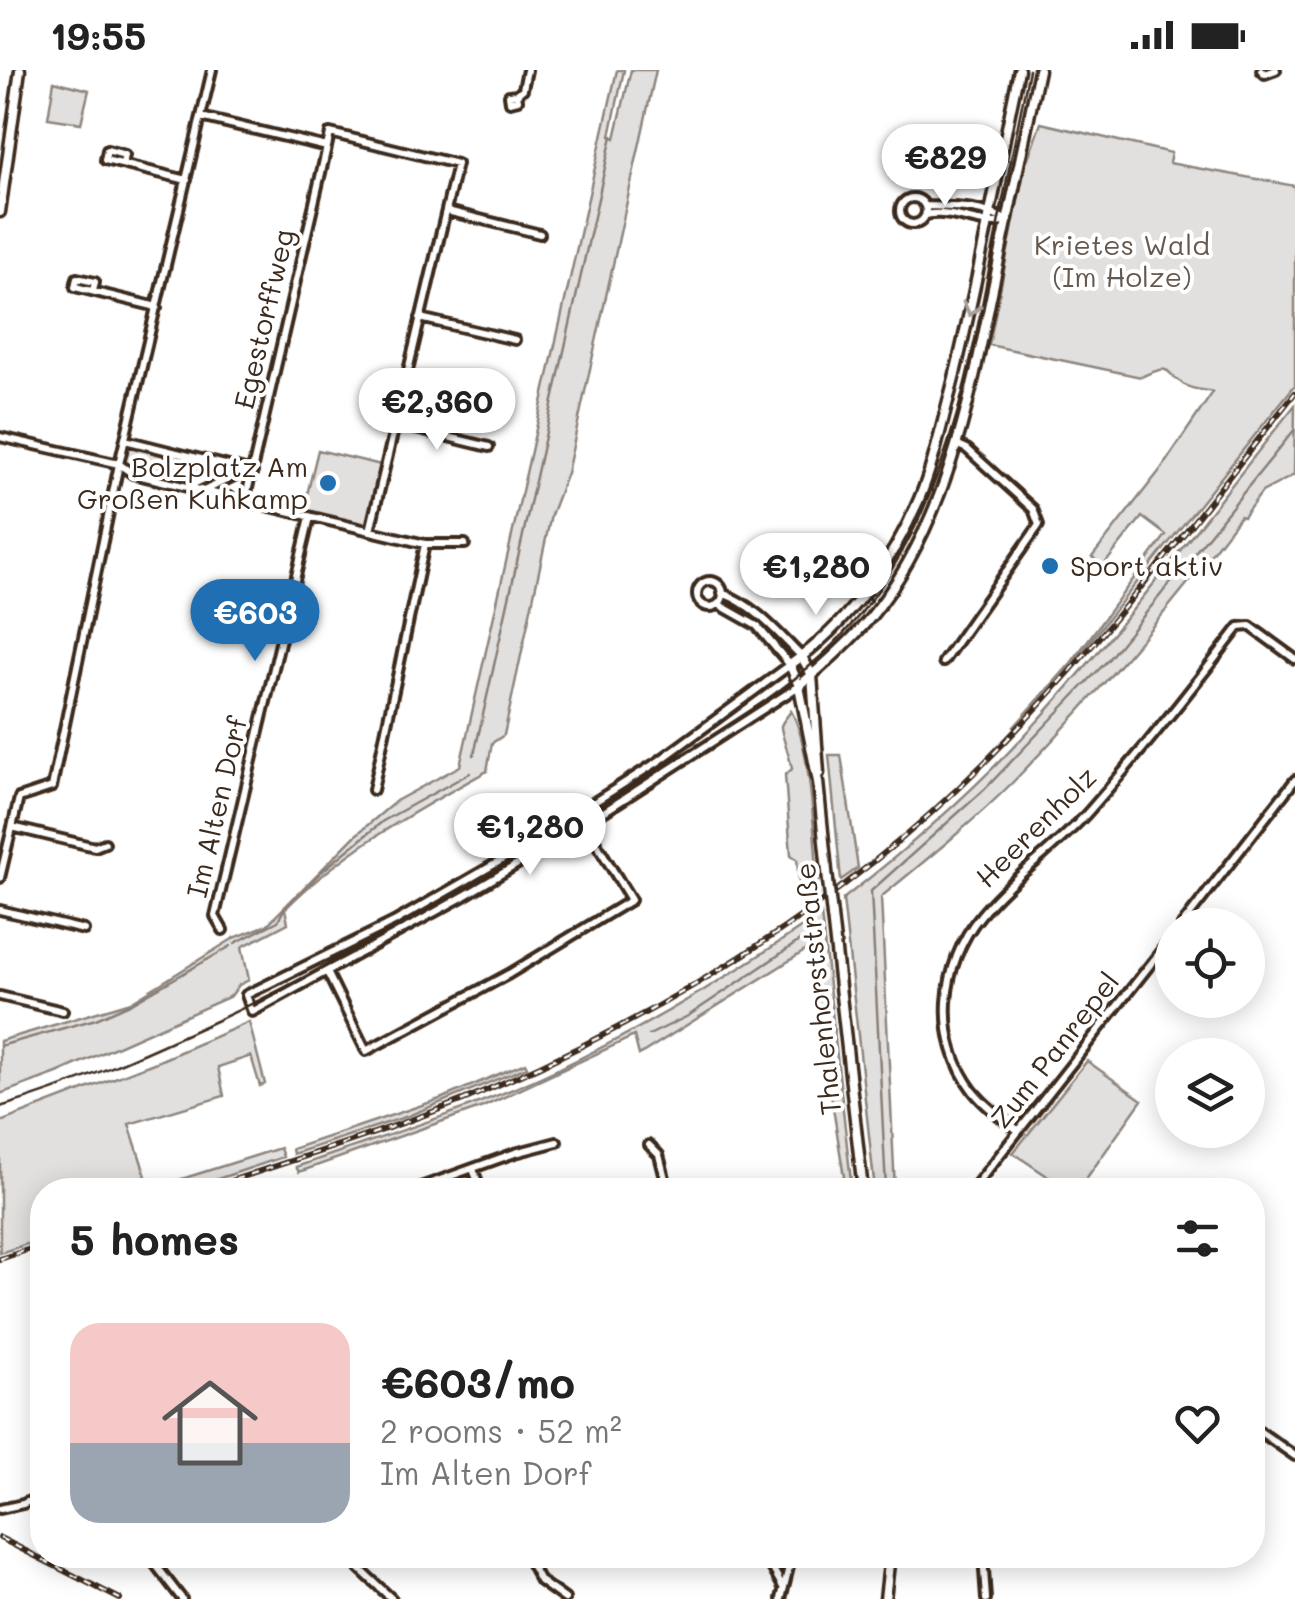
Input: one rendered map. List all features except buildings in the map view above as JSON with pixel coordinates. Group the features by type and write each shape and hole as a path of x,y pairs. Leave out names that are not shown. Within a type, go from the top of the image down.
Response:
{"main road":[{"path":"0,212 20,70"},
{"path":"790,665 855,604 888,558 919,499 970,313 1018,70"},
{"path":"799,686 870,617 903,568 927,522 956,444 1039,70"},
{"path":"802,657 812,675"},
{"name":"Thalenhorststraße","path":"790,665 799,686 818,782 861,1178"},
{"name":"Thalenhorststraße","path":"812,675 820,761 818,782"},
{"path":"885,1599 889,1568"}],"street":[{"path":"0,878 19,798 52,787 119,464 212,70"},
{"path":"516,94 523,89 528,70"},
{"path":"1261,70 1266,74 1276,70"},
{"path":"201,117 327,146 330,134 457,164 370,531"},
{"name":"Egestorffweg","path":"245,501 327,146"},
{"path":"123,164 187,180"},
{"path":"926,211 953,206 1008,221"},
{"path":"446,211 540,234"},
{"path":"93,291 156,307"},
{"path":"420,318 515,340"},
{"path":"395,424 488,447"},
{"path":"0,437 119,464 133,474 425,544 466,544"},
{"path":"125,440 249,471"},
{"path":"942,662 1039,525 1033,509 967,448 956,444"},
{"path":"187,487 230,466"},
{"path":"204,491 249,471"},
{"name":"Im Alten Dorf","path":"223,930 215,916 310,517"},
{"path":"373,790 425,544"},
{"path":"799,686 464,896 252,1012 246,995 394,922 578,814 692,738 790,665 756,626 718,604 703,605 697,597 698,590 709,581 767,622 802,657"},
{"path":"718,604 722,592"},
{"name":"Heerenholz","path":"1019,1131 970,1088 952,1050 947,1020 948,989 960,948 991,904 1091,809 1239,627 1250,626 1295,659"},
{"path":"1195,908 1295,780"},
{"path":"327,972 366,1052 510,974 631,900 578,814"},
{"path":"12,828 95,847 105,843"},
{"path":"0,910 84,930"},
{"name":"Zum Panrepel","path":"982,1178 1155,959"},
{"path":"0,996 64,1011"},
{"path":"445,1178 557,1142"},
{"path":"649,1145 659,1155 665,1178"},
{"path":"473,1168 477,1178"},
{"path":"1265,1435 1295,1456"},
{"path":"3,1508 30,1499"},
{"path":"158,1568 182,1599"},
{"path":"359,1568 392,1599"},
{"path":"533,1568 540,1581 565,1599"},
{"path":"772,1568 784,1588"},
{"path":"781,1599 789,1568"},
{"path":"983,1568 986,1599"}],"green space":[{"path":"617,70 624,70 610,136 615,138 631,70 656,70 567,473 551,515 504,735 492,743 487,771 381,833 308,888 285,909 288,923 242,947 249,980 231,996 0,1094 0,1041 131,1002 234,938 267,925 356,835 396,801 460,766"},
{"path":"54,81 89,90 81,123 48,118"},
{"name":"Krietes Wald (Im Holze)","path":"1041,123 1171,153 1169,163 1295,186 1295,385 1079,655 1013,728 1071,663 1166,535 1142,517 1103,566 1092,557 1161,469 1213,392 1190,387 1164,370 1141,377 989,345 1025,166"},
{"path":"1295,405 1294,475 1262,492 1240,516 1131,652 1013,782 881,897 894,1178 874,1178 843,899 943,816 990,771 1135,607"},
{"path":"132,445 221,467 187,483 141,473 124,463"},
{"path":"318,450 381,465 367,526 303,511"},
{"path":"791,711 808,773 819,896 801,909 797,859 791,855 785,775 792,769 781,729"},
{"path":"829,755 841,755 858,868 841,880"},
{"path":"821,914 851,1178 844,1178 808,949 639,1055 634,1036 483,1107 299,1172 296,1167 525,1084 602,1047 750,962"},
{"path":"249,1022 265,1084 260,1086 251,1056 218,1067 224,1096 129,1124 146,1178 30,1178 30,1243 0,1253 0,1122"},
{"path":"1087,1061 1142,1100 1087,1178 1050,1178 1013,1153"},
{"path":"525,1063 527,1067 408,1116 293,1154 292,1149 440,1099"},
{"path":"280,1148 283,1157 221,1178 185,1178"}],"waterway":[{"path":"474,755 612,136"},
{"path":"885,1178 871,891 985,789 1107,661 1295,429"},
{"path":"235,943 278,921 284,909 320,873 383,821 470,773"},
{"path":"649,1035 688,1016 801,940"},
{"path":"0,1046 96,1019 132,1003 231,946"}],"tram line":[{"path":"0,1107 166,1044 389,933 553,838 722,729 803,672 832,645 864,610 899,557 946,451 975,339 1029,70"}],"railway":[{"path":"240,1178 403,1123 539,1067 676,996 806,913 927,816 1026,720 1145,582 1295,393"},
{"path":"0,1259 30,1249"},
{"path":"0,1538 30,1553"},
{"path":"59,1568 120,1599"}],"place":[{"name":"Bolzplatz Am Großen Kuhkamp","path":"328,483"},
{"name":"Sport aktiv","path":"1050,566"}]}
